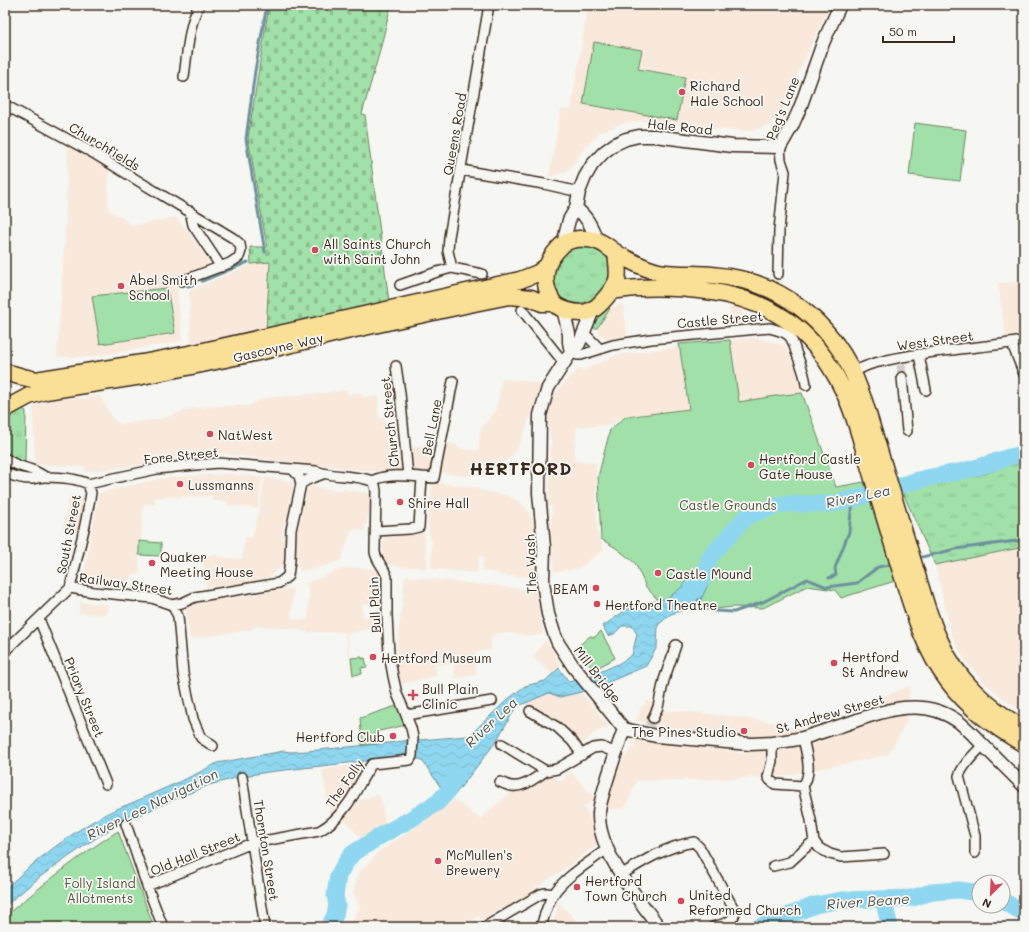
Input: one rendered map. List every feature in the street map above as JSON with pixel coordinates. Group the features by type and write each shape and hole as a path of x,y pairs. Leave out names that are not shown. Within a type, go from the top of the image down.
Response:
{"highway":[{"path":"616,253 618,271 617,280 611,291 593,310 586,312 573,312 558,306 546,287 545,278 547,266 550,259 563,244 584,238 597,240 616,253 648,269 660,272 705,274 730,277 751,282 772,290 787,298 809,314 821,326 836,345 852,372 864,401 913,610 926,643 937,665 960,696 973,709 1004,732 1024,744"},
{"name":"Gascoyne Way","path":"5,372 36,380 142,363 520,280 533,275 547,266"},
{"path":"611,291 659,288 691,289 711,292 754,302 787,320 813,343 839,381 882,483"},
{"name":"Gascoyne Way","path":"5,409 29,396 46,391 142,376 197,365 509,296 531,298 558,306"},
{"path":"889,508 939,640 948,658 960,675 981,698 998,713 1024,729"}],"main road":[{"name":"Peg's Lane","path":"780,147 800,108 810,76 840,5"},
{"name":"Hale Road","path":"563,244 569,220 576,208 579,192 592,165 604,152 615,144 626,139 639,136 655,136 732,146 780,147"},
{"path":"576,208 584,215 597,240"},
{"path":"558,306 569,334 571,352"},
{"path":"564,363 571,352 579,344 593,310"},
{"name":"The Wash","path":"554,633 548,614 543,582 544,547 540,509 540,415 548,388 564,363"},
{"name":"Mill Bridge","path":"554,633 562,650 573,666 624,729"},
{"name":"St Andrew Street","path":"624,729 649,726 656,736 740,744 772,743 803,738 880,712 910,707 931,709 950,717 965,727 1024,786"},
{"path":"624,729 607,780 599,815 607,849 621,875 659,927"}],"street":[{"path":"184,77 192,26 195,13 199,5"},
{"name":"Queens Road","path":"452,268 448,251 449,237 489,5"},
{"name":"Churchfields","path":"5,105 93,153 233,238 240,244 241,251 239,257 221,267"},
{"name":"Peg's Lane","path":"778,274 779,230 785,172 781,160 780,147"},
{"path":"460,170 544,184 579,192"},
{"path":"182,281 221,267 193,225 190,211"},
{"path":"400,285 452,268 482,274"},
{"path":"522,310 564,363"},
{"name":"Castle Street","path":"571,352 581,355 613,345 651,339 770,328 789,335 803,368 806,385"},
{"path":"584,334 600,349"},
{"name":"West Street","path":"852,372 874,363 900,362 919,355 935,352 1024,341"},
{"path":"1013,343 1024,374"},
{"path":"919,355 926,390"},
{"name":"Church Street","path":"396,366 408,476"},
{"path":"902,377 907,431"},
{"name":"Bell Lane","path":"434,478 454,381"},
{"name":"Fore Street","path":"5,458 11,463 33,470 44,476"},
{"name":"Fore Street","path":"5,473 15,477 31,479 44,476 71,479 88,484 157,469 218,463 316,471 323,474 352,476 372,481 379,477 386,476 434,478"},
{"path":"292,469 299,476 301,484"},
{"name":"Fore Street","path":"301,484 309,478 323,474"},
{"path":"376,531 410,530 419,527 422,477"},
{"name":"Bull Plain","path":"372,481 375,485 376,491 375,552 376,557 382,565 387,577 389,654 397,694 411,728 413,737 412,756"},
{"name":"South Street","path":"70,588 87,518 90,493 88,484"},
{"name":"Railway Street","path":"5,651 70,588 152,598 172,605 182,603 195,597 279,583 288,576 291,530 301,484"},
{"path":"172,605 178,616 183,673 193,719 201,738 213,746"},
{"name":"Priory Street","path":"39,619 106,784"},
{"path":"649,726 658,707 664,680 676,645"},
{"path":"406,715 492,701"},
{"path":"530,711 557,727 572,741 582,754"},
{"path":"803,738 808,764 807,779 803,786 814,841 819,848 824,851 841,857 884,854"},
{"path":"772,743 772,761 768,777 770,780 775,784 803,786"},
{"path":"502,744 546,771"},
{"path":"975,853 975,836 959,776 960,772 968,761 983,745"},
{"path":"500,782 510,786 525,784 546,771 557,769 593,748 602,747 616,753"},
{"name":"The Folly","path":"252,843 319,831 328,826 347,807 366,771 372,764 410,760 412,756"},
{"name":"Thornton Street","path":"242,777 265,927"},
{"path":"126,824 163,927"},
{"path":"773,866 790,862 814,841"},
{"path":"621,875 646,859 686,843 694,842 700,848 735,911 732,919 713,927"},
{"name":"Old Hall Street","path":"147,886 252,843"},
{"path":"541,927 548,905 554,894 568,878 607,849"},
{"path":"485,927 542,894 554,894"}],"shaded area":[{"name":"Richard Hale School","path":"588,5 830,5 781,112 769,125 752,131 714,129 644,121 624,123 601,132 585,147 568,171 549,177 561,109 571,110"},
{"name":"Abel Smith School","path":"68,143 109,168 108,210 133,226 175,217 185,227 210,264 184,276 177,290 182,341 92,357 57,357 65,235"},
{"path":"270,261 266,330 191,347 189,291 251,264"},
{"path":"1024,282 1024,335 1006,338 998,283"},
{"path":"729,303 741,305 743,323 731,324"},
{"path":"623,304 627,337 606,338 599,334 597,327 612,307"},
{"path":"756,338 784,345 799,374 802,393 775,396 739,403 730,340"},
{"path":"679,344 689,409 624,416 611,425 577,427 574,461 596,463 597,530 604,549 580,568 554,572 551,539 552,506 548,506 551,441 548,422 549,405 555,394 579,369 581,371 616,355 677,347"},
{"path":"502,379 522,380 542,385 521,441 516,450 507,460 492,470 479,475 466,476 440,473 446,442 457,445 456,447 458,448 479,450 480,431 495,413"},
{"path":"346,390 348,394 361,393 363,397 378,396 379,418 384,418 387,444 390,443 391,451 402,450 404,470 374,471 225,454 164,459 157,460 157,463 85,472 85,467 35,464 33,406 53,400 80,397 81,399 100,396 113,419 121,424 161,419 194,408 248,406 264,398"},
{"path":"427,446 427,459 434,460 432,472 413,471 411,448"},
{"path":"229,474 262,477 258,508 228,506 228,501 212,501 212,496 175,496 155,498 155,504 143,504 141,540 139,541 139,574 132,574 129,587 99,583 86,579 84,574 100,493 153,480 174,477"},
{"path":"265,477 294,482 287,518 283,525 283,539 285,539 285,564 267,578 242,583 206,587 204,555 217,555 217,557 242,559 245,537 252,538 260,508"},
{"path":"432,482 478,488 480,490 508,496 520,502 529,512 538,538 538,576 510,576 482,571 484,556 479,557 477,573 433,569 431,566 432,541 429,535 428,521"},
{"path":"308,486 343,491 343,489 372,494 364,531 352,529 341,560 320,567 299,571 296,551 298,529"},
{"path":"69,496 86,498 79,532 63,529"},
{"path":"424,533 427,568 396,566 391,565 386,561 383,554 384,538"},
{"path":"1024,547 1024,712 1011,704 982,681 964,659 952,636 935,565"},
{"path":"346,568 366,568 374,569 380,572 380,603 362,604 363,617 380,616 380,627 347,634 354,685 345,632 305,632 294,629 258,626 250,630 190,639 185,605 292,588 293,596 291,619 308,620 310,596 306,583"},
{"path":"405,576 534,590 536,591 543,634 533,636 511,633 495,634 491,639 491,650 475,652 476,675 455,678 454,664 435,665 437,676 402,684 397,668 397,650"},
{"path":"80,602 108,605 106,615 79,613"},
{"path":"546,640 561,665 552,674 533,657"},
{"path":"910,686 907,721 888,755 784,776 637,781 625,808 602,810 613,776 634,746 636,739 745,754 747,738 680,732 652,727 636,720 643,704 645,705 647,701 656,705 661,710 730,716 771,722 805,730 876,708 884,696"},
{"path":"581,692 607,724 607,728 597,731 579,746 524,703 549,693 560,697"},
{"path":"346,766 365,767 361,772 351,795 331,819 322,770"},
{"name":"McMullen's Brewery","path":"571,772 595,799 583,808 588,813 598,844 538,887 537,886 530,895 511,907 499,909 482,921 478,916 461,927 458,925 455,927 349,927 360,906 353,894 356,880 362,869 378,852 448,805 453,798 477,817 481,818 515,789 524,792 542,776 551,774 561,782"},
{"path":"377,794 381,798 386,830 366,844 344,819 360,800"},
{"path":"556,900 583,927 552,927 557,910"}],"green space":[{"path":"269,5 391,5 362,114 365,115 389,302 266,330 270,262 251,264 250,247 267,247 248,138"},
{"path":"594,42 642,50 638,69 685,77 677,120 583,104"},
{"path":"915,123 966,130 960,181 909,175"},
{"path":"585,244 599,250 608,260 610,271 607,283 591,300 580,303 568,301 557,293 554,288 552,277 555,266 567,250"},
{"path":"167,288 175,333 100,344 92,296"},
{"path":"607,306 610,309 597,328 592,328 595,321"},
{"name":"Castle Grounds","path":"730,340 739,402 802,393 836,487 864,482 898,580 841,598 835,590 807,586 763,608 733,607 707,610 658,600 646,587 635,563 616,548 601,539 598,477 610,430 625,417 689,409 679,344"},
{"path":"21,408 26,411 25,465 7,455 5,452 5,423"},
{"path":"1024,463 1024,547 935,565 902,491 931,483 985,474 1006,465"},
{"path":"139,541 161,543 161,556 139,555"},
{"path":"601,631 615,658 594,670 575,649 590,636 595,637"},
{"path":"362,657 362,659 365,658 367,667 361,668 362,674 353,675 351,658"},
{"path":"399,705 406,725 375,732 377,744 362,745 360,718"},
{"name":"Folly Island Allotments","path":"118,831 154,927 5,927 5,916 74,861"}],"water":[{"name":"River Lee Navigation","path":"692,570 709,582 699,604 691,604 690,608 671,614 658,625 657,647 646,666 581,692 560,697 549,693 516,707 495,743 454,796 450,798 444,792 421,759 415,759 414,754 244,776 209,785 112,828 41,876 5,906 5,889 41,858 79,830 109,812 187,779 217,763 284,751 308,751 411,740 468,736 507,700 525,686 545,681 559,668 569,682 595,674 618,664 632,655 637,634 632,626 622,626 614,634 608,636 603,626 633,605 668,598 682,587"}],"waterway":[{"path":"265,252 246,139 255,71 267,5"},
{"path":"202,281 248,262"},
{"path":"188,286 195,284"},
{"name":"River Lea","path":"688,595 704,576 709,558 747,516 782,504 832,504 926,478 963,471 1024,454"},
{"path":"829,578 836,575 835,568 849,532 851,512 856,498"},
{"path":"922,557 956,549 1024,540"},
{"path":"698,600 715,611 734,612 763,602 807,579 827,587 857,583 878,567 894,564"},
{"name":"River Lea","path":"329,927 335,915 337,905 335,896 338,876 352,854 438,802 448,791 457,775"},
{"name":"River Beane","path":"759,927 815,905 842,900 912,898 932,892 959,890 971,892"},
{"path":"883,899 890,927"},
{"name":"River Beane","path":"1011,906 1024,913"}],"tunnel":[{"path":"901,365 902,377"},
{"path":"649,726 653,718"}],"place":[{"name":"Richard Hale School","path":"682,92"},
{"name":"All Saints Church with Saint John","path":"315,250"},
{"name":"Abel Smith School","path":"121,286"},
{"name":"NatWest","path":"210,434"},
{"name":"Hertford Castle Gate House","path":"751,465"},
{"name":"Lussmanns","path":"180,484"},
{"name":"Shire Hall","path":"400,502"},
{"name":"Quaker Meeting House","path":"152,563"},
{"name":"Castle Mound","path":"658,573"},
{"name":"BEAM","path":"596,588"},
{"name":"Hertford Theatre","path":"597,604"},
{"name":"Hertford Museum","path":"373,657"},
{"name":"Hertford St Andrew","path":"834,663"},
{"name":"Bull Plain Clinic","path":"413,695"},
{"name":"The Pines Studio","path":"744,731"},
{"name":"Hertford Club","path":"393,736"},
{"name":"McMullen's Brewery","path":"438,861"},
{"name":"Hertford Town Church","path":"577,887"},
{"name":"United Reformed Church","path":"681,901"}],"district":[{"name":"HERTFORD","path":"521,468"}]}
